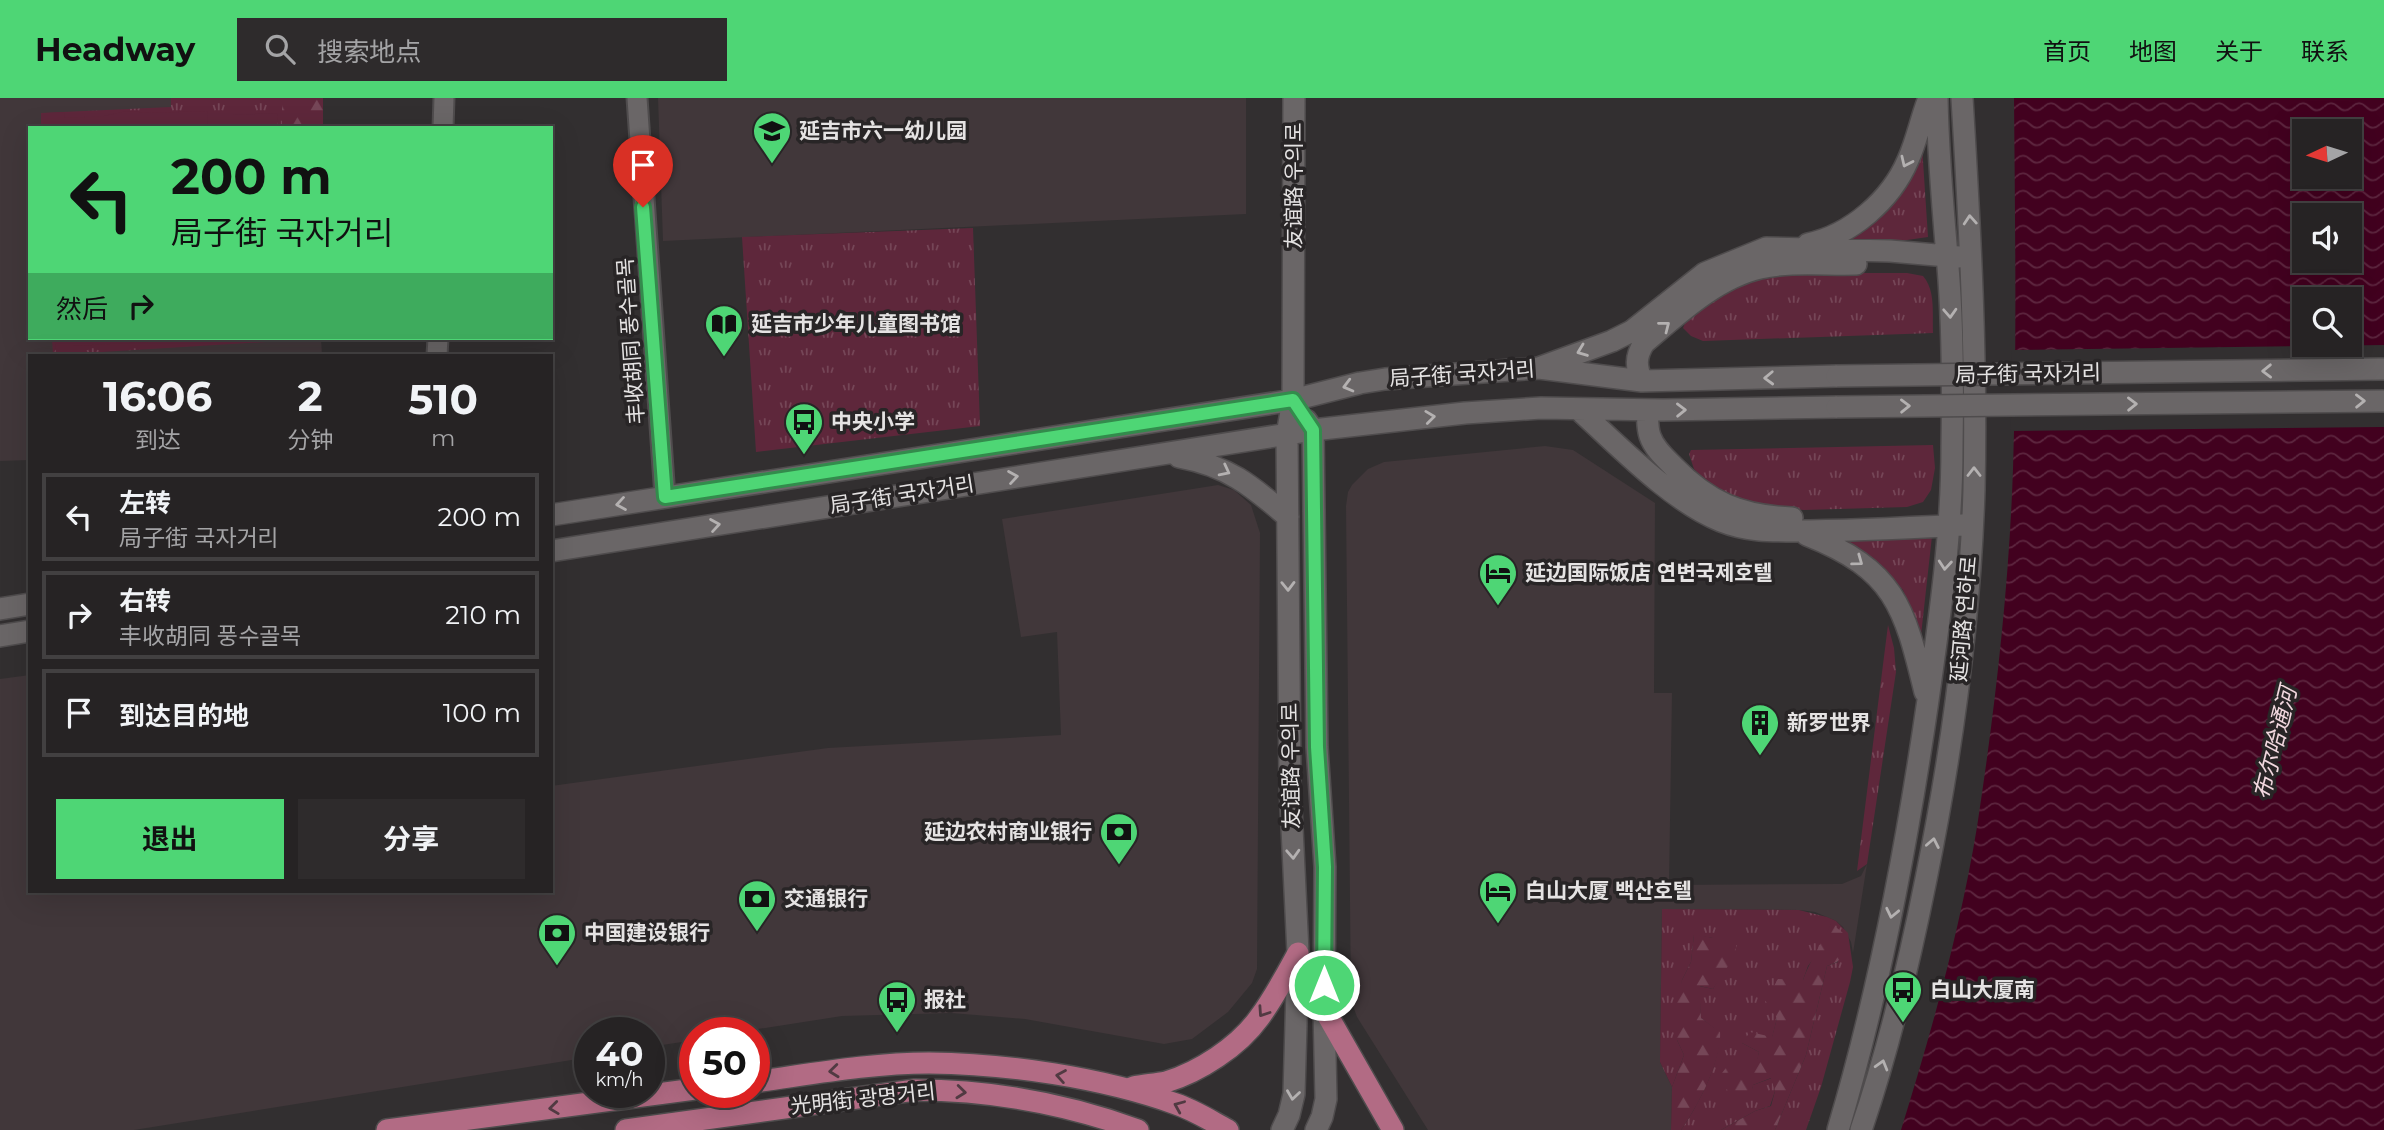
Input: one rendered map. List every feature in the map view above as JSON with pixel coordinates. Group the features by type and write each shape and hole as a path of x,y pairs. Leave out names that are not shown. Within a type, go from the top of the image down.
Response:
{"main road":[{"name":"友谊路 우의로","path":"1282,1130 1294,1094 1298,953 1290,786 1287,435 1293,400 1294,98"},
{"path":"1792,248 1821,242 1853,225 1892,188 1909,159 1929,98"},
{"name":"延河路 연하로","path":"1838,1130 1860,1054 1894,905 1912,810 1938,630 1949,520 1952,449 1947,262 1937,98"},
{"name":"延河路 연하로","path":"1861,1130 1890,1036 1936,830 1954,721 1972,519 1972,264 1962,98"},
{"path":"1539,368 1632,331 1694,281 1720,266 1766,248 1972,264"},
{"path":"1642,381 1636,362 1644,343 1726,279 1775,265 1947,262"},
{"name":"局子街 국자거리","path":"553,515 1293,400 1385,379 1539,368 1642,381 2384,369"},
{"path":"1293,400 1313,430"},
{"name":"局子街 국자거리","path":"553,551 1160,453 1313,430 1465,413 1541,408 1647,410 2384,401"},
{"path":"1578,409 1646,469 1700,510 1718,520 1746,529 1797,531 1972,519"},
{"path":"1647,410 1650,437 1658,451 1703,494 1722,505 1754,516 1949,520"},
{"name":"友谊路 우의로","path":"1313,430 1317,747 1325,867 1326,1099 1316,1130"},
{"path":"1160,453 1204,461 1220,468 1256,489 1288,517"},
{"path":"1797,531 1854,557 1884,583 1898,603 1906,622 1928,701"},
{"path":"0,609 28,604"},
{"path":"0,636 28,631"},
{"path":"1128,1088 1181,1076 1203,1066 1240,1038 1258,1020 1298,953"},
{"path":"1324,1009 1393,1130"},
{"name":"光明街 광명거리","path":"770,1080 928,1063 1030,1071 1128,1088 1179,1105 1228,1130"},
{"name":"光明街 광명거리","path":"626,1130 915,1090 955,1090 1056,1105 1114,1125 1138,1130"},
{"path":"387,1130 679,1091"}],"street":[{"path":"443,126 444,98"},
{"name":"丰收胡同 풍수골목","path":"637,98 665,497"}],"shaded area":[{"path":"0,98 323,98 323,126 28,126 28,340 321,340 322,354 28,354 28,460 0,461"},
{"path":"658,98 1246,98 1246,214 663,241"},
{"path":"1545,446 1573,450 1655,503 1654,693 1672,693 1669,885 1842,884 1861,876 1867,864 1853,953 1843,927 1815,912 1662,909 1660,1062 1672,1087 1671,1130 1428,1130 1357,1017 1351,1000 1348,492 1368,469 1384,462"},
{"path":"1218,485 1234,490 1251,505 1260,533 1257,969 1252,983 1228,1012 1192,1039 1164,1044 1025,1019 951,1013 842,1016 770,1027 770,1017 679,1017 679,1042 665,1045 665,1017 574,1017 574,1060 134,1130 0,1130 0,679 28,675 28,893 553,893 553,786 828,748 1061,735 1057,632 1021,637 1002,519"}],"green space":[{"path":"171,98 279,98 301,126 41,126 41,113 171,107"},
{"path":"279,98 323,98 323,126 282,126 282,103"},
{"path":"127,111 207,111 208,126 45,126 45,113 64,112 65,118 104,116"},
{"path":"277,113 278,126 232,126 232,115"},
{"path":"1922,146 1928,237 1900,241 1837,241"},
{"path":"973,228 980,426 756,452 742,237"},
{"path":"1907,273 1923,276 1932,296 1933,333 1703,341 1691,336 1683,328 1687,319 1723,289 1764,276"},
{"path":"52,340 299,340 69,354 53,354"},
{"path":"55,340 185,340 73,346 73,354 56,354"},
{"path":"1933,445 1935,468 1931,490 1923,502 1907,507 1804,510 1751,506 1711,486 1694,469 1689,454 1691,450"},
{"path":"1932,536 1921,635 1903,590 1878,563 1843,539"},
{"path":"1888,625 1896,672 1867,864 1857,871"},
{"path":"1662,909 1799,910 1836,921 1848,933 1853,967 1850,982 1821,1087 1806,1130 1775,1130 1806,1055 1827,966 1838,962 1831,924 1803,980 1777,1018 1772,1038 1742,1043 1759,1052 1750,1098 1753,1085 1772,1078 1775,1091 1770,1106 1755,1111 1721,1130 1681,1130 1708,1082 1719,1043 1719,1032 1701,1018 1699,986 1713,989 1723,971 1713,938 1694,935 1691,962 1682,980 1677,1040 1684,1055 1672,1087 1660,1062"},
{"path":"1831,923 1843,933 1849,949 1837,962 1827,966 1806,1055 1775,1130 1721,1130 1755,1111 1771,1106 1775,1091 1771,1078 1753,1085 1751,1098 1722,1088 1719,1077 1732,1060 1756,1063 1759,1052 1742,1043 1750,1032 1772,1037 1777,1018 1765,1002 1778,979 1803,980"},
{"path":"1694,934 1713,938 1724,935 1736,943 1736,954 1713,989 1700,986 1701,1018 1720,1032 1720,1043 1708,1082 1688,1120 1681,1130 1671,1130 1672,1087 1684,1055 1677,1040 1672,1017 1682,980 1691,962"}],"water":[{"name":"布尔哈通河","path":"2014,98 2384,98 2384,1130 1901,1130 1954,942 1977,827 2005,603 2013,469"}],"pier":[{"path":"2362,345 2384,345 2384,427 2010,431 2012,350 2292,346 2292,357 2362,357"}],"place":[{"name":"延吉市六一幼儿园","path":"772,165"},
{"name":"延吉市少年儿童图书馆","path":"724,358"},
{"name":"中央小学","path":"804,456"},
{"name":"延边国际饭店 연변국제호텔","path":"1498,607"},
{"name":"新罗世界","path":"1760,757"},
{"name":"延边农村商业银行","path":"1119,866"},
{"name":"白山大厦 백산호텔","path":"1498,925"},
{"name":"交通银行","path":"757,933"},
{"name":"中国建设银行","path":"557,967"},
{"name":"白山大厦南","path":"1903,1024"},
{"name":"报社","path":"897,1034"}],"route":[{"path":"643,207 665,497 1293,400 1313,430 1317,747 1325,867 1324,985"}]}
